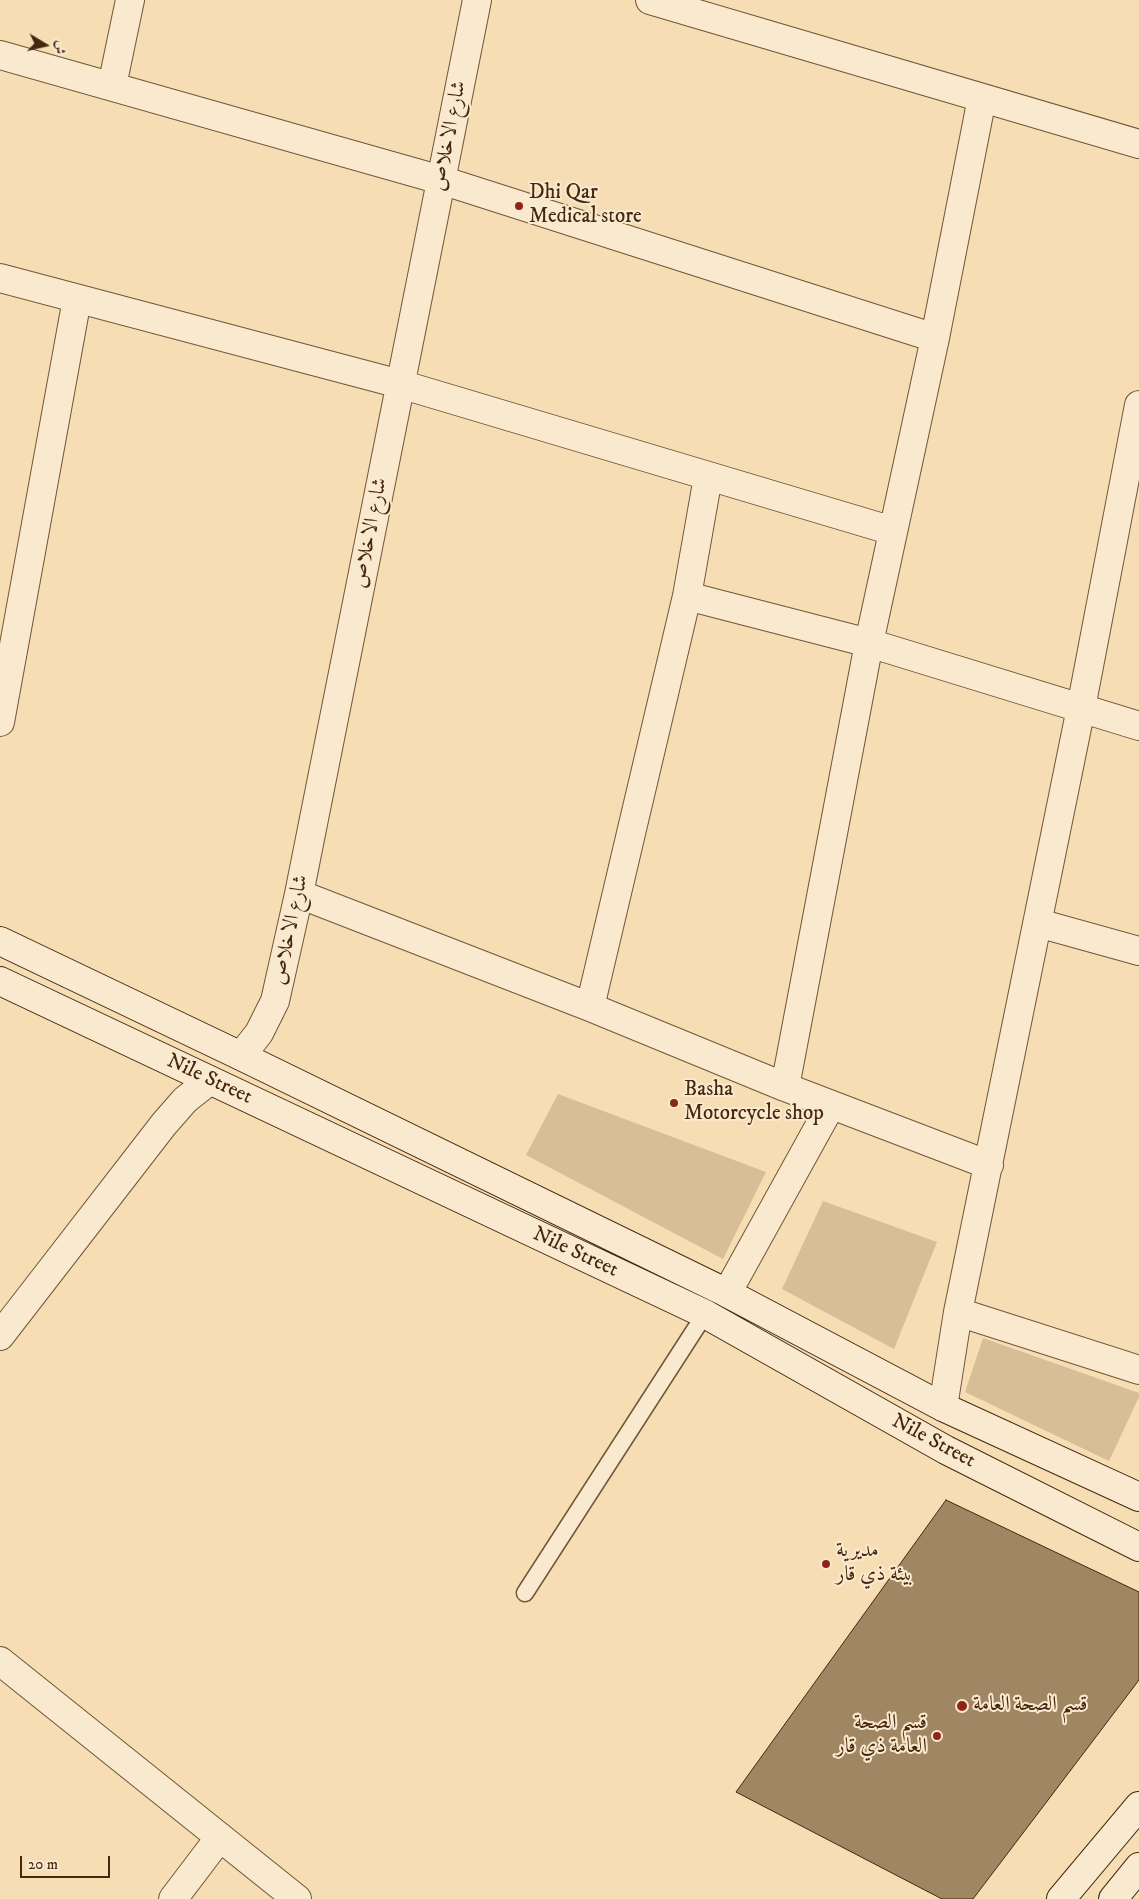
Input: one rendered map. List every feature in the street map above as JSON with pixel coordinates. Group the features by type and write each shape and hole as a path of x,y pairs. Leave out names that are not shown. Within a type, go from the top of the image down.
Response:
{"street":[{"path":"112,86 130,0"},
{"name":"شارع الاخلاص","path":"241,1056 259,1033 275,1002 299,894 477,0"},
{"path":"650,0 1139,144"},
{"path":"0,55 441,180 935,338"},
{"path":"784,1087 869,643 935,338 982,98"},
{"path":"0,278 400,384 893,531"},
{"path":"0,722 77,299"},
{"path":"943,1407 958,1312 1136,442 1139,406"},
{"path":"590,1007 687,596 708,477"},
{"path":"687,596 869,643 1139,726"},
{"path":"299,894 590,1007 784,1087 989,1165"},
{"path":"1038,923 1139,951"},
{"name":"Nile Street","path":"0,941 241,1056 726,1294 943,1407 1139,1496"},
{"name":"Nile Street","path":"0,981 705,1314 946,1450 1139,1547"},
{"path":"0,1336 164,1124 185,1100 209,1080"},
{"path":"726,1294 832,1105"},
{"path":"958,1312 1139,1370"},
{"path":"0,1661 297,1899"},
{"path":"1061,1899 1139,1806"},
{"path":"173,1899 220,1837"},
{"path":"1113,1899 1139,1867"}],"lane":[{"path":"525,1593 705,1314"}],"shaded area":[{"path":"558,1094 766,1172 723,1259 526,1155"},
{"path":"823,1201 937,1242 894,1349 782,1289"},
{"path":"983,1338 1139,1393 1139,1397 1109,1461 965,1392"}],"building":[{"name":"قسم الصحة العامة ذي قار","path":"946,1500 1139,1592 1139,1680 973,1899 942,1899 736,1792"}],"place":[{"name":"Dhi Qar Medical store","path":"519,206"},
{"name":"Basha Motorcycle shop","path":"674,1103"},
{"name":"مديرية بيئة ذي قار","path":"826,1564"},
{"name":"قسم الصحة العامة","path":"962,1706"},
{"name":"قسم الصحة العامة ذي قار","path":"937,1736"}]}
